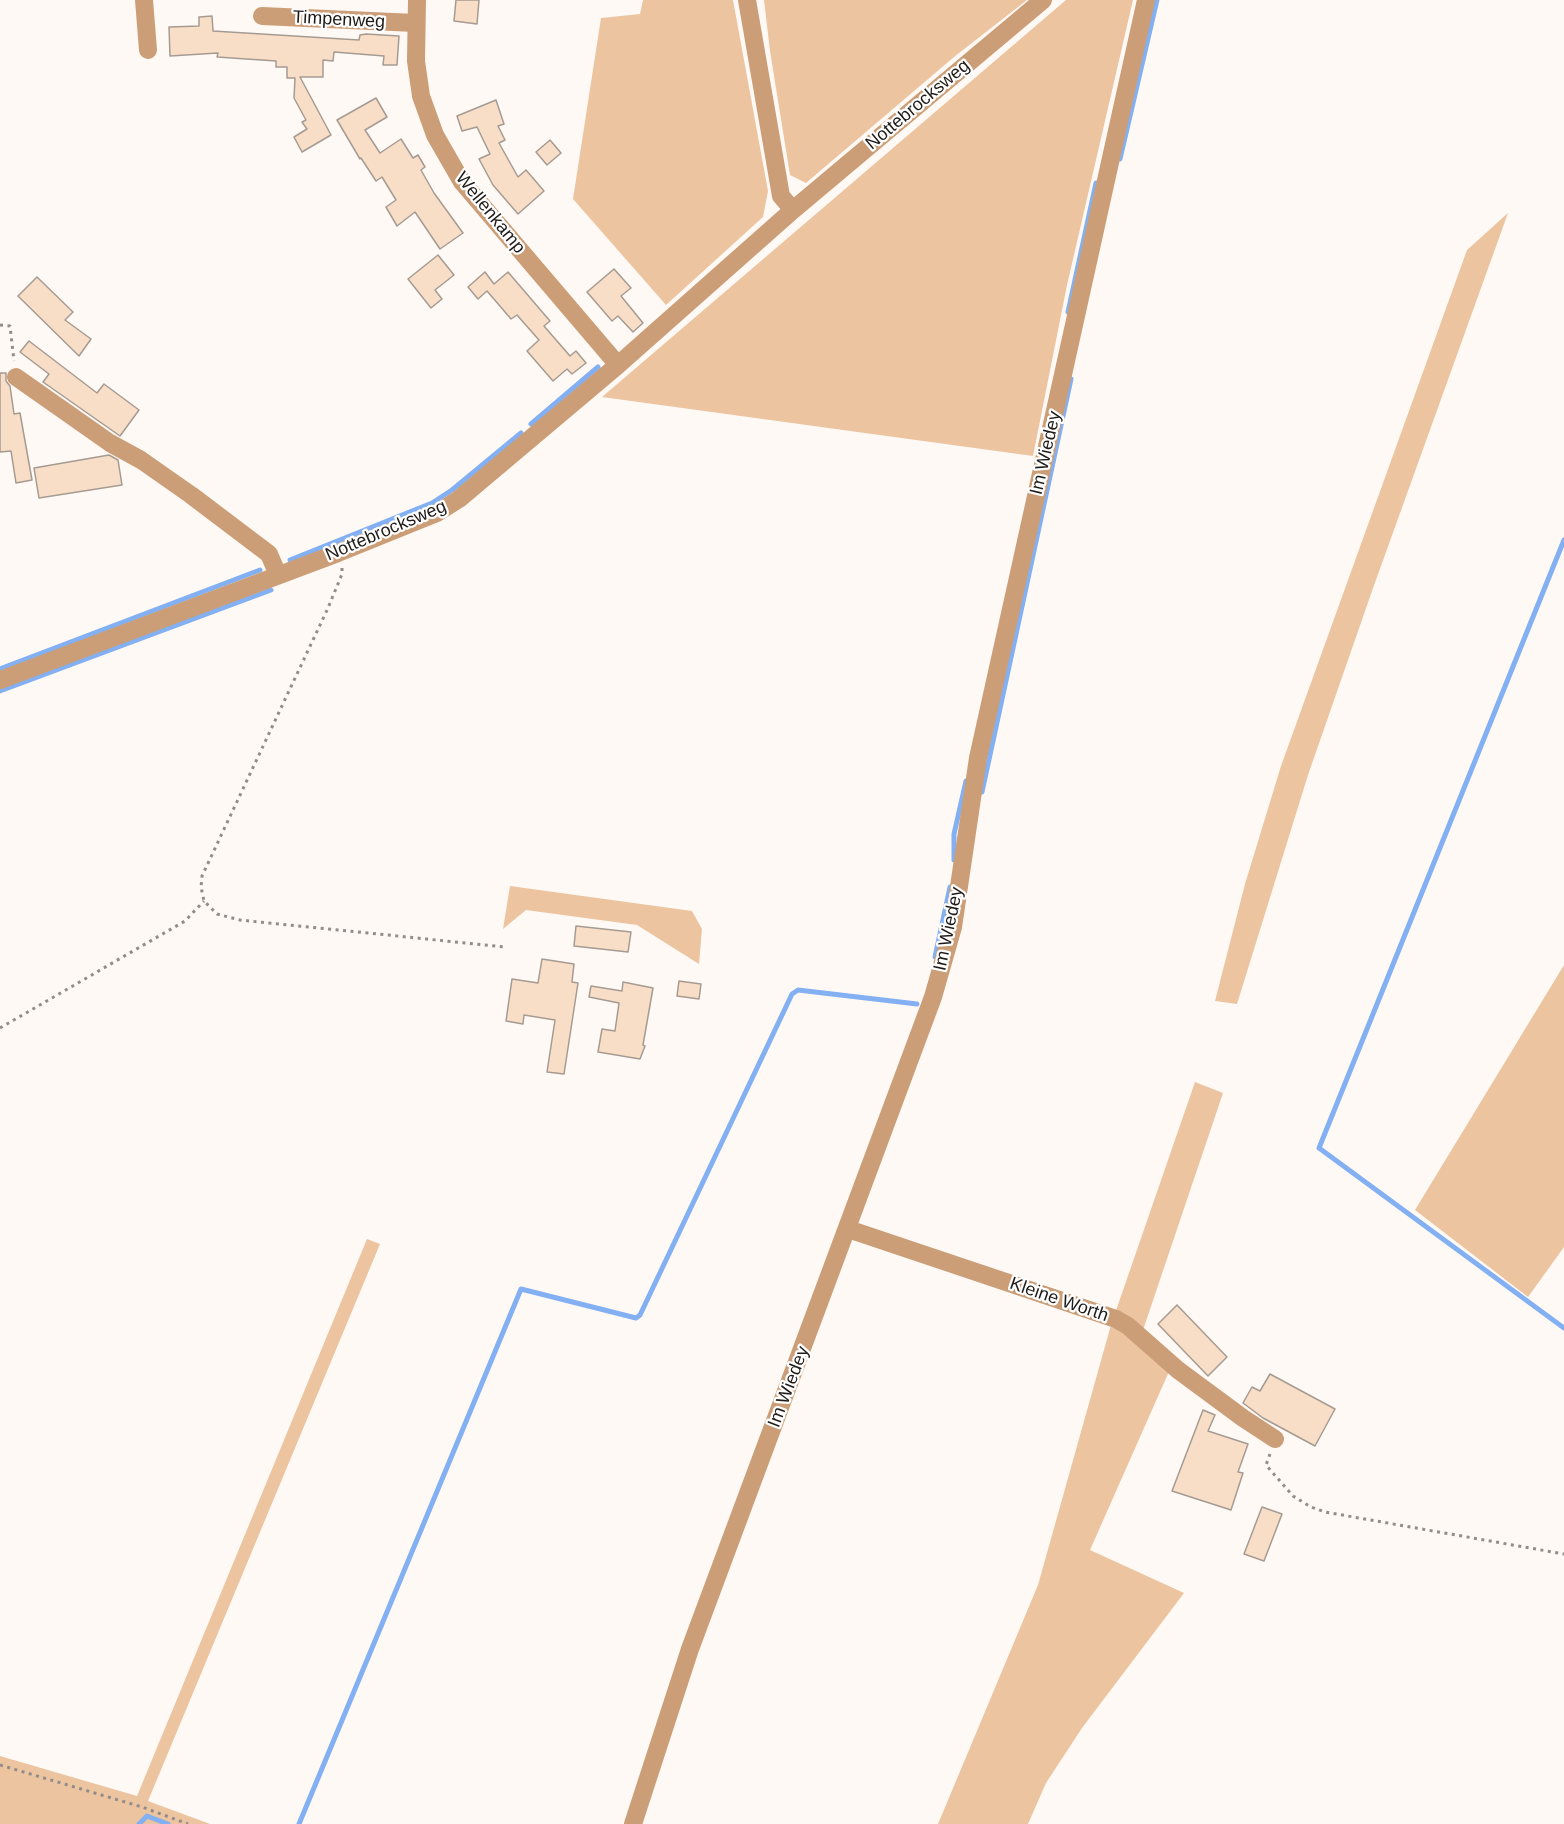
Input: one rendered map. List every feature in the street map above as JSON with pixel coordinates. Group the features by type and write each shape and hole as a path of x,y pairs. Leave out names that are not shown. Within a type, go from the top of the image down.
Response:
{"street":[{"path":"144,0 148,50"},
{"name":"Wellenkamp","path":"417,0 416,61 422,96 435,135 462,182 618,365"},
{"path":"747,0 781,196 793,210"},
{"name":"Nottebrocksweg","path":"0,681 338,553 437,513 459,499 618,365 793,210 1043,0"},
{"name":"Im Wiedey","path":"633,1824 690,1649 933,997 952,927 978,758 1146,0"},
{"name":"Timpenweg","path":"262,16 416,23"},
{"path":"16,377 110,443 141,460 191,495 268,554 278,575"},
{"name":"Kleine Worth","path":"848,1230 1116,1319 1128,1326 1178,1370 1275,1439"}],"path":[{"path":"0,325 10,326 16,377"},
{"path":"338,553 342,563 342,574 202,876 201,888 204,901 217,914 240,920 505,947"},
{"path":"0,1028 185,921 204,901"},
{"path":"1275,1439 1266,1465 1293,1496 1311,1507 1325,1512 1564,1554"},
{"path":"0,1764 142,1806 188,1824"}],"shaded area":[{"path":"643,0 733,0 768,191 763,217 666,305 573,199 601,18 640,14"},
{"path":"764,0 1027,0 954,57 806,183 790,175"},
{"path":"1066,0 1133,0 1067,285 1033,456 602,397"},
{"path":"1508,213 1308,775 1237,1004 1215,1001 1245,884 1281,766 1467,250"},
{"path":"510,886 692,911 702,929 699,964 637,925 526,910 503,929"},
{"path":"1564,965 1564,1247 1528,1297 1415,1210"},
{"path":"1195,1082 1223,1093 1143,1330 1175,1358 1090,1550 1184,1593 1082,1728 1046,1783 1028,1824 938,1824 1038,1585 1111,1325"},
{"path":"367,1239 380,1244 148,1801 210,1824 0,1824 0,1756 137,1796"}],"building":[{"path":"456,0 479,0 477,24 454,21"},
{"path":"212,16 213,31 359,40 360,35 366,34 399,36 397,65 383,65 384,56 334,52 333,61 323,60 323,77 300,77 331,135 302,152 294,137 307,129 302,122 306,120 294,98 295,78 287,78 287,67 276,67 276,61 217,57 218,53 170,56 169,27 199,26 199,17"},
{"path":"376,98 387,117 365,130 380,153 401,139 413,158 418,155 425,167 421,170 434,193 463,233 440,249 415,212 397,226 386,207 396,200 382,177 376,181 337,120"},
{"path":"496,100 504,124 498,126 505,140 499,143 518,177 526,170 544,191 518,214 493,185 479,159 490,154 477,127 462,131 457,116"},
{"path":"550,140 561,153 547,165 536,152"},
{"path":"438,255 454,275 435,290 442,299 431,308 408,279"},
{"path":"614,269 631,288 621,296 643,323 633,332 618,316 612,321 587,292"},
{"path":"485,272 494,284 508,272 550,321 544,326 570,356 576,351 586,363 572,374 567,369 553,381 527,351 539,340 517,315 511,319 487,291 478,299 468,287"},
{"path":"37,277 73,312 65,320 91,339 79,356 18,296"},
{"path":"29,341 97,393 104,384 139,410 120,436 43,382 49,374 20,352"},
{"path":"0,373 6,373 14,414 20,413 32,480 16,483 11,451 0,452"},
{"path":"109,455 118,460 122,485 39,498 34,468"},
{"path":"576,926 631,932 628,952 574,946"},
{"path":"542,959 574,964 572,982 578,983 564,1074 547,1072 555,1020 524,1015 523,1024 506,1021 512,979 538,983"},
{"path":"679,981 701,984 699,999 677,996"},
{"path":"623,982 653,988 643,1045 645,1046 640,1059 598,1052 602,1029 615,1031 619,1003 589,997 591,986 622,991"},
{"path":"1177,1305 1227,1357 1208,1376 1158,1324"},
{"path":"1270,1374 1335,1409 1315,1446 1263,1418 1243,1403 1252,1387 1260,1391"},
{"path":"1203,1410 1215,1415 1208,1431 1248,1444 1238,1472 1243,1473 1231,1510 1172,1491"},
{"path":"1262,1507 1282,1514 1264,1561 1244,1554"}],"waterway":[{"path":"1120,159 1157,0"},
{"path":"1068,312 1096,183"},
{"path":"531,424 598,367"},
{"path":"982,792 1071,379"},
{"path":"290,560 432,503 452,490 521,433"},
{"path":"1564,540 1319,1148 1564,1328"},
{"path":"0,669 260,570"},
{"path":"0,691 271,590"},
{"path":"954,860 954,834 966,781"},
{"path":"935,957 950,887"},
{"path":"299,1824 521,1289 636,1318 640,1315 792,994 798,990 917,1004"},
{"path":"139,1824 147,1816 168,1824"}]}
